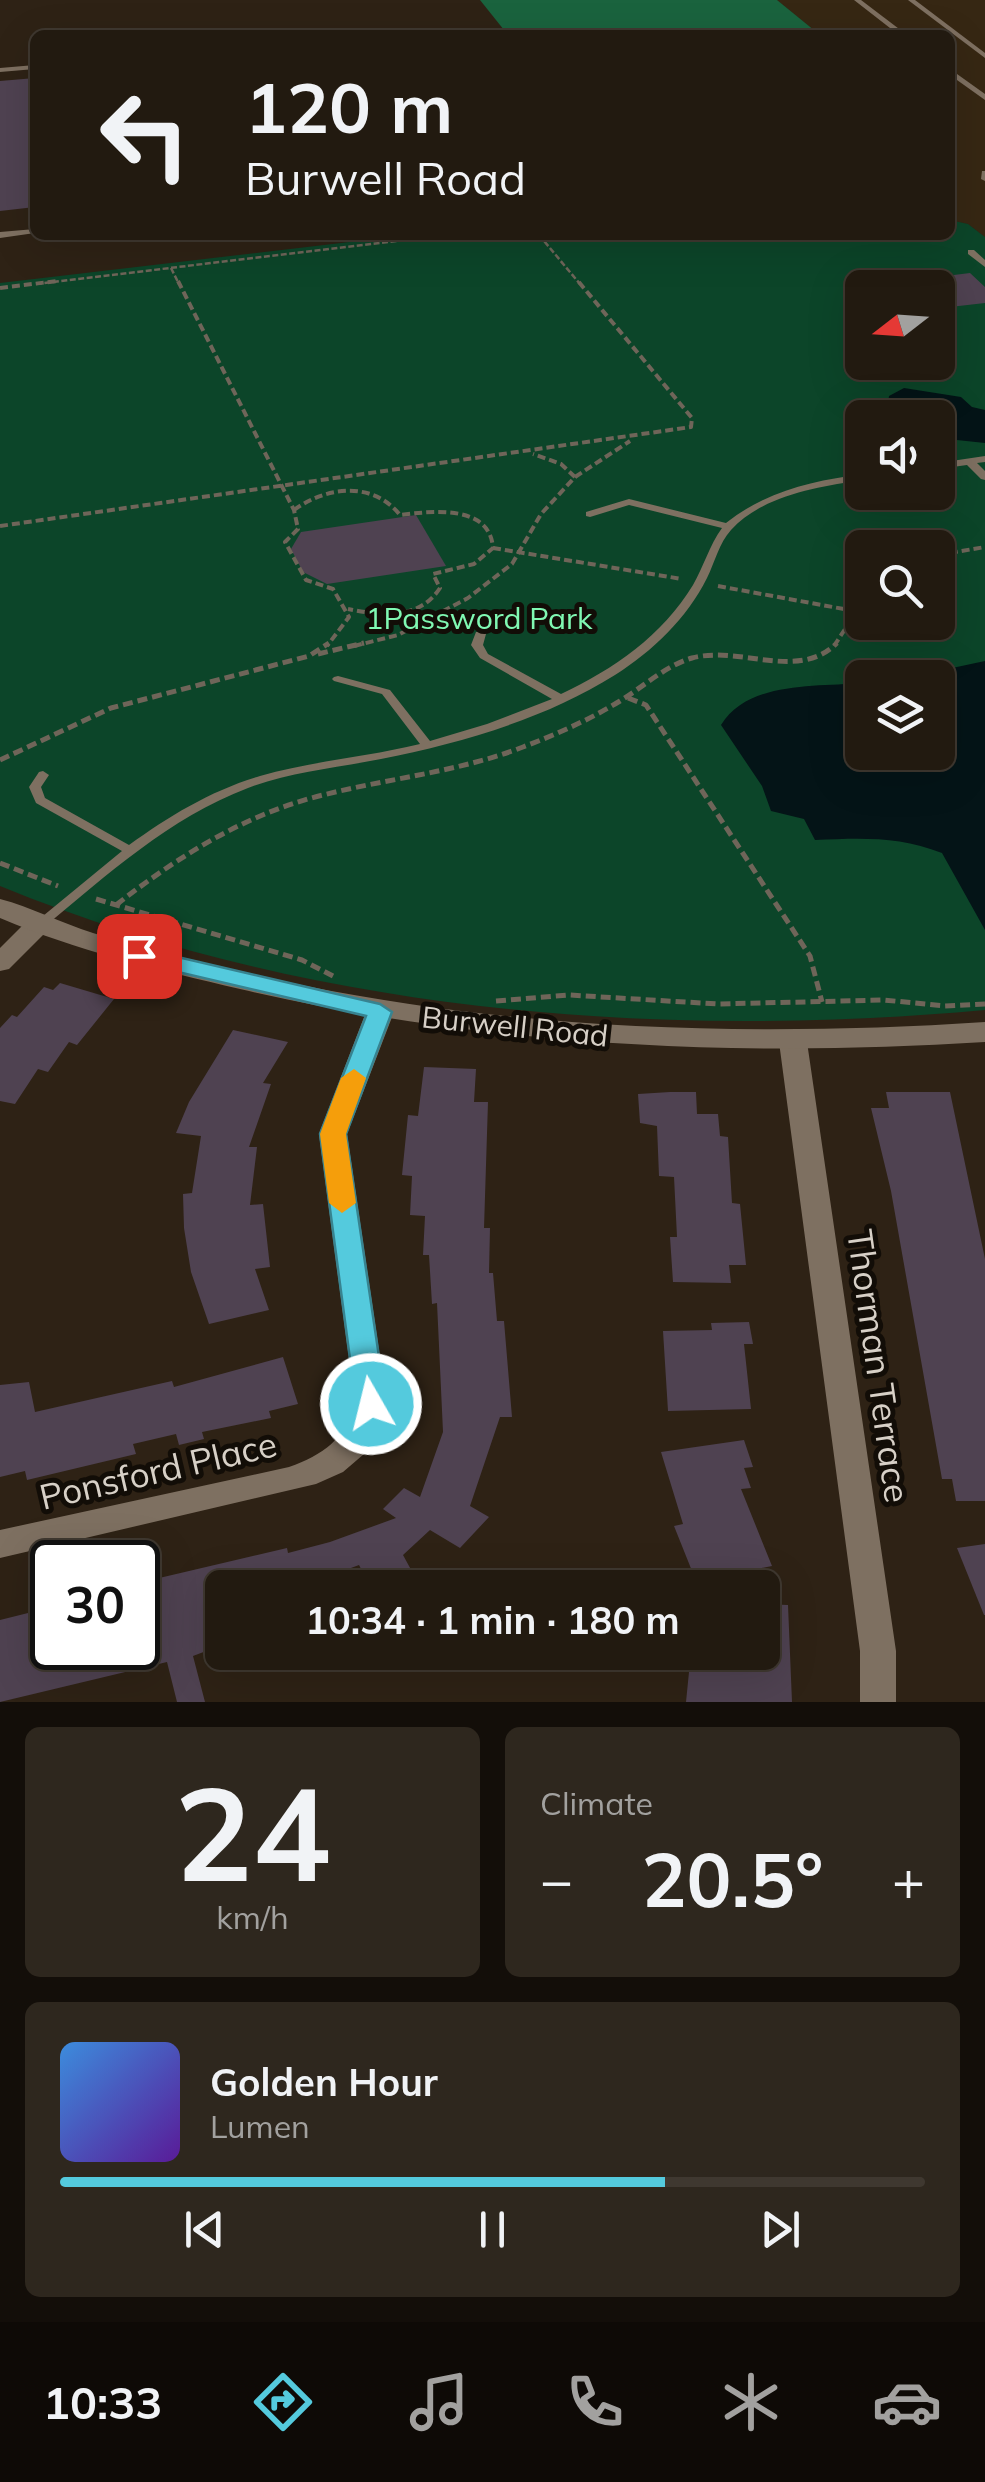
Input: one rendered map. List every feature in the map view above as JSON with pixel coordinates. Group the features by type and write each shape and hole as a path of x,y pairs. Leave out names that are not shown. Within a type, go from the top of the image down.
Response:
{"main road":[{"name":"Burwell Road","path":"0,908 38,925 139,956 380,1012 581,1035 793,1042 985,1032"}],"street":[{"path":"0,963 38,925"},
{"name":"Ponsford Place","path":"0,1544 288,1480 326,1469 354,1448 367,1426 371,1404 333,1134 380,1012"},
{"name":"Thorman Terrace","path":"793,1042 878,1651 878,1702"}],"lane":[{"path":"858,0 897,30"},
{"path":"911,0 951,30"},
{"path":"955,33 985,56"},
{"path":"0,70 30,67"},
{"path":"955,74 980,90 985,98"},
{"path":"0,235 30,232"},
{"path":"971,252 985,264"},
{"path":"955,463 985,459"},
{"path":"969,461 985,477"},
{"path":"38,925 175,818 243,785 426,745 498,724 594,682 667,629 700,582 729,526 790,493 845,481"},
{"path":"590,514 629,502 729,526"},
{"path":"480,634 477,646 484,656 559,698"},
{"path":"338,679 386,692 426,745"},
{"path":"43,775 34,788 40,800 131,851"}],"path":[{"path":"0,288 404,240"},
{"path":"0,526 687,429 692,418 543,240"},
{"path":"171,268 294,510 298,528 285,542 306,580 333,589 348,608 349,616 337,636 309,656"},
{"path":"0,760 107,708 193,681 398,636 468,598 512,564 541,514 575,478 593,461 638,437"},
{"path":"526,453 561,464 575,478"},
{"path":"294,510 316,496 355,491 384,499 400,515 455,513 486,525 493,532 495,542 488,554 457,570 433,574 440,588 425,604 394,614 348,608"},
{"path":"955,552 985,548"},
{"path":"116,906 170,862 244,820 323,795 413,780 495,757 566,730 690,658 712,654 795,663 830,654 845,638"},
{"path":"626,697 646,705 810,956 822,1002"},
{"path":"0,863 116,906 302,960 342,980"},
{"path":"478,1000 569,995 699,1003 985,1004"}],"shaded area":[{"path":"777,0 985,0 985,237 968,224 955,221 955,30 814,30"},
{"path":"904,388 961,397 972,407 985,410 985,443 955,440 955,400 888,400"},
{"path":"985,661 985,930 942,853 895,841 815,840 804,819 771,811 762,786 721,725 748,700 765,693 845,684 845,770 955,770 955,667"}],"green space":[{"path":"480,0 777,0 814,30 504,30"},
{"name":"1Password Park","path":"955,221 968,224 985,237 985,1010 736,1021 610,1017 485,1006 360,989 237,963 117,929 0,886 0,283 366,240 955,240"}],"building":[{"path":"30,78 30,208 0,211 0,81"},
{"path":"970,273 985,287 985,303 955,306 955,275"},
{"path":"416,515 446,566 327,584 303,572 291,549 301,532"},
{"path":"60,983 114,999 77,1045 69,1042 48,1072 38,1069 15,1104 0,1101 0,1028 12,1015 17,1017 44,987 53,990"},
{"path":"233,1030 288,1042 263,1083 271,1084 249,1147 257,1147 250,1205 263,1204 270,1267 255,1269 269,1310 209,1324 191,1272 184,1228 183,1194 192,1193 201,1136 176,1133 189,1102"},
{"path":"424,1067 476,1069 474,1102 488,1102 484,1228 490,1228 489,1273 493,1273 497,1321 504,1321 512,1417 500,1417 470,1506 489,1517 460,1548 430,1530 403,1555 411,1570 362,1570 359,1565 346,1570 205,1570 205,1651 193,1656 205,1702 177,1702 167,1662 160,1664 160,1578 330,1542 396,1518 383,1509 404,1488 420,1497 443,1432 437,1303 432,1304 429,1255 423,1255 425,1216 410,1215 412,1176 402,1175 408,1115 418,1116"},
{"path":"696,1092 697,1114 718,1114 720,1136 728,1137 732,1203 740,1204 746,1265 729,1265 731,1283 673,1282 670,1237 677,1237 674,1177 659,1176 657,1126 640,1123 638,1094"},
{"path":"886,1092 950,1092 985,1259 985,1501 956,1501 952,1479 942,1479 891,1191 871,1108 889,1108"},
{"path":"749,1322 753,1344 744,1344 751,1409 668,1411 663,1331 712,1330 711,1323"},
{"path":"283,1357 298,1404 269,1411 271,1418 202,1432 204,1439 179,1445 176,1434 133,1444 136,1454 27,1480 25,1471 0,1477 0,1385 29,1382 35,1412 172,1381 174,1387"},
{"path":"744,1440 753,1467 744,1468 751,1488 741,1489 772,1566 692,1570 674,1526 683,1524 661,1452"},
{"path":"985,1544 985,1615 984,1615 957,1548"},
{"path":"780,1605 788,1605 792,1702 686,1702 689,1670 780,1670"},
{"path":"30,1612 30,1670 134,1670 0,1702 0,1620"}],"slow traffic":[{"path":"342,1203 333,1134 354,1078"}],"route":[{"path":"139,956 380,1012 333,1134 371,1404"}]}
